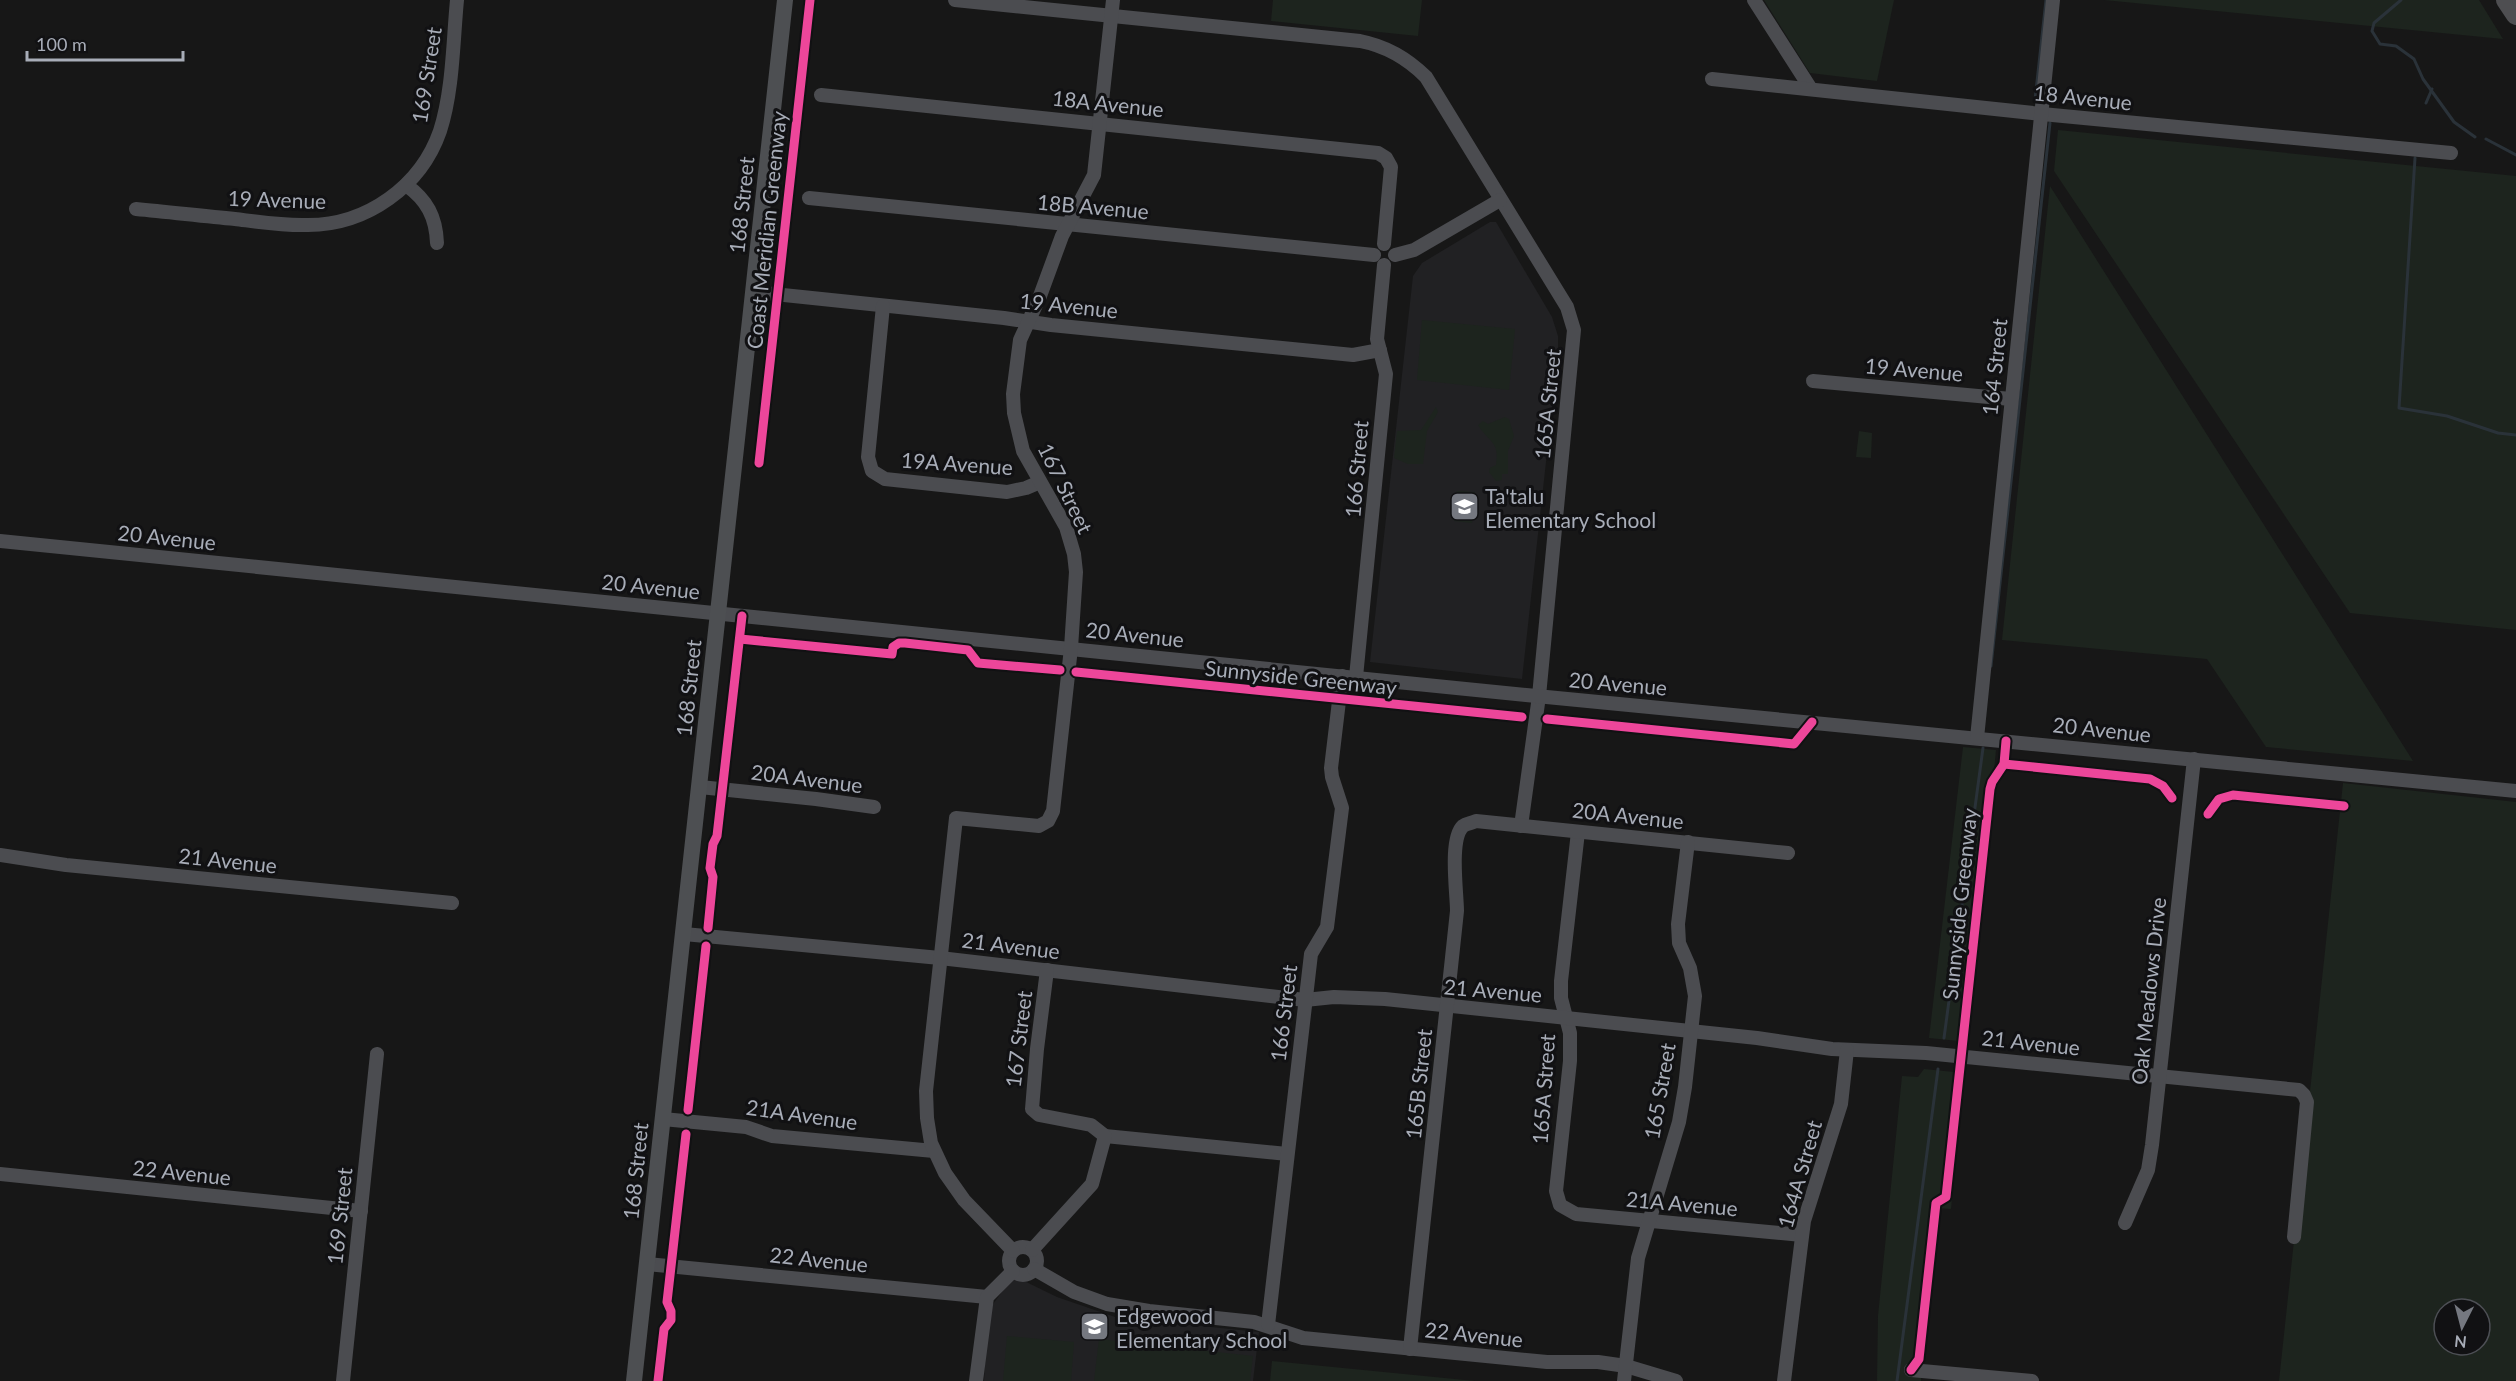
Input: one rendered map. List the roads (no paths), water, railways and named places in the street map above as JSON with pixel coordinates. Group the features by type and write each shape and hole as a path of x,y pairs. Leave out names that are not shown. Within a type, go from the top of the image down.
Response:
{"highway":[{"path":"2506,0 2516,15"},
{"path":"2513,0 2516,6"}],"main road":[{"name":"168 Street","path":"634,1381 785,0"}],"street":[{"name":"169 Street","path":"406,184 430,153 444,116 458,0"},
{"path":"955,0 1111,15"},
{"name":"167 Street","path":"940,958 956,818 1039,826 1048,821 1053,811 1071,648 1076,572 1074,554 1059,512 1023,452 1014,413 1017,356 1020,340 1040,296 1062,236 1094,175 1113,0"},
{"path":"1754,0 1811,89"},
{"name":"164 Street","path":"1977,738 2053,0"},
{"name":"165A Street","path":"1111,15 1360,41 1388,50 1415,66 1432,86 1567,307 1574,330 1539,696 1521,826"},
{"name":"18 Avenue","path":"1712,79 2042,114 2451,153"},
{"name":"18A Avenue","path":"820,95 1378,153 1388,161 1391,171 1384,244"},
{"name":"19 Avenue","path":"136,209 293,225 324,225 368,211 382,204 406,184"},
{"path":"406,184 430,208 436,225 437,243"},
{"name":"18B Avenue","path":"809,198 1374,255"},
{"path":"1395,255 1414,250 1500,200"},
{"path":"1384,244 1393,247 1395,255 1391,263 1384,265 1377,263 1374,255 1377,247 1384,244"},
{"name":"166 Street","path":"1356,677 1386,375 1378,331 1384,265"},
{"name":"19 Avenue","path":"754,292 1353,355 1380,350"},
{"name":"19A Avenue","path":"883,306 868,457 872,471 885,479 1007,492 1040,482"},
{"name":"19 Avenue","path":"1812,381 2011,399"},
{"name":"20 Avenue","path":"0,541 1539,696 2516,791"},
{"name":"166 Street","path":"1268,1325 1311,954 1327,927 1342,808 1331,768 1342,676"},
{"name":"Oak Meadows Drive","path":"2125,1223 2148,1170 2194,759"},
{"name":"20A Avenue","path":"700,787 874,807"},
{"name":"20A Avenue","path":"1464,825 1476,821 1788,853"},
{"name":"165B Street","path":"1410,1349 1457,911 1455,852 1458,834 1464,825"},
{"name":"165A Street","path":"1560,1205 1556,1191 1570,1061 1570,1033 1561,998 1561,981 1578,832"},
{"name":"165 Street","path":"1624,1381 1638,1258 1681,1113 1691,1032 1695,996 1690,968 1679,944 1678,924 1688,842"},
{"name":"21 Avenue","path":"0,855 66,864 452,903"},
{"name":"21 Avenue","path":"684,934 940,958 1305,1000 1334,997 1364,998 1847,1050 1926,1053 2299,1090 2307,1102 2294,1237"},
{"path":"940,958 926,1091 927,1118 934,1151 945,1173 964,1200 1013,1251"},
{"name":"167 Street","path":"1047,970 1033,1082 1032,1109 1039,1114 1091,1125 1105,1136"},
{"name":"164A Street","path":"1784,1381 1802,1235 1841,1104 1847,1050"},
{"name":"169 Street","path":"343,1381 377,1054"},
{"name":"21A Avenue","path":"663,1119 746,1127 772,1136 934,1151"},
{"path":"1032,1250 1092,1184 1105,1136 1287,1154"},
{"name":"22 Avenue","path":"0,1174 361,1211"},
{"name":"21A Avenue","path":"1560,1205 1576,1214 1802,1235"},
{"path":"1020,1247 1032,1250 1037,1257 1034,1269 1026,1275 1013,1271 1009,1258 1013,1251 1020,1247"},
{"name":"22 Avenue","path":"647,1264 987,1297"},
{"name":"22 Avenue","path":"1034,1269 1074,1292 1107,1304 1268,1325 1281,1332 1303,1338 1547,1362 1598,1362 1626,1366 1676,1381"},
{"path":"976,1381 987,1297 1013,1271"},
{"path":"1911,1370 2032,1381"}],"waterway":[{"path":"2038,105 2035,100 2046,0"},
{"path":"2401,0 2374,23 2372,31 2380,44 2396,46 2414,59 2423,79 2454,122 2475,137"},
{"path":"2426,103 2432,89"},
{"path":"1991,666 2050,123"},
{"path":"2486,139 2516,155"},
{"path":"2415,158 2399,408 2447,416 2498,433 2516,435"},
{"path":"1944,1038 1983,748"},
{"path":"1897,1381 1938,1069"}],"place":[{"name":"Ta'talu Elementary School","path":"1464,507"},
{"name":"Edgewood Elementary School","path":"1095,1327"}]}
